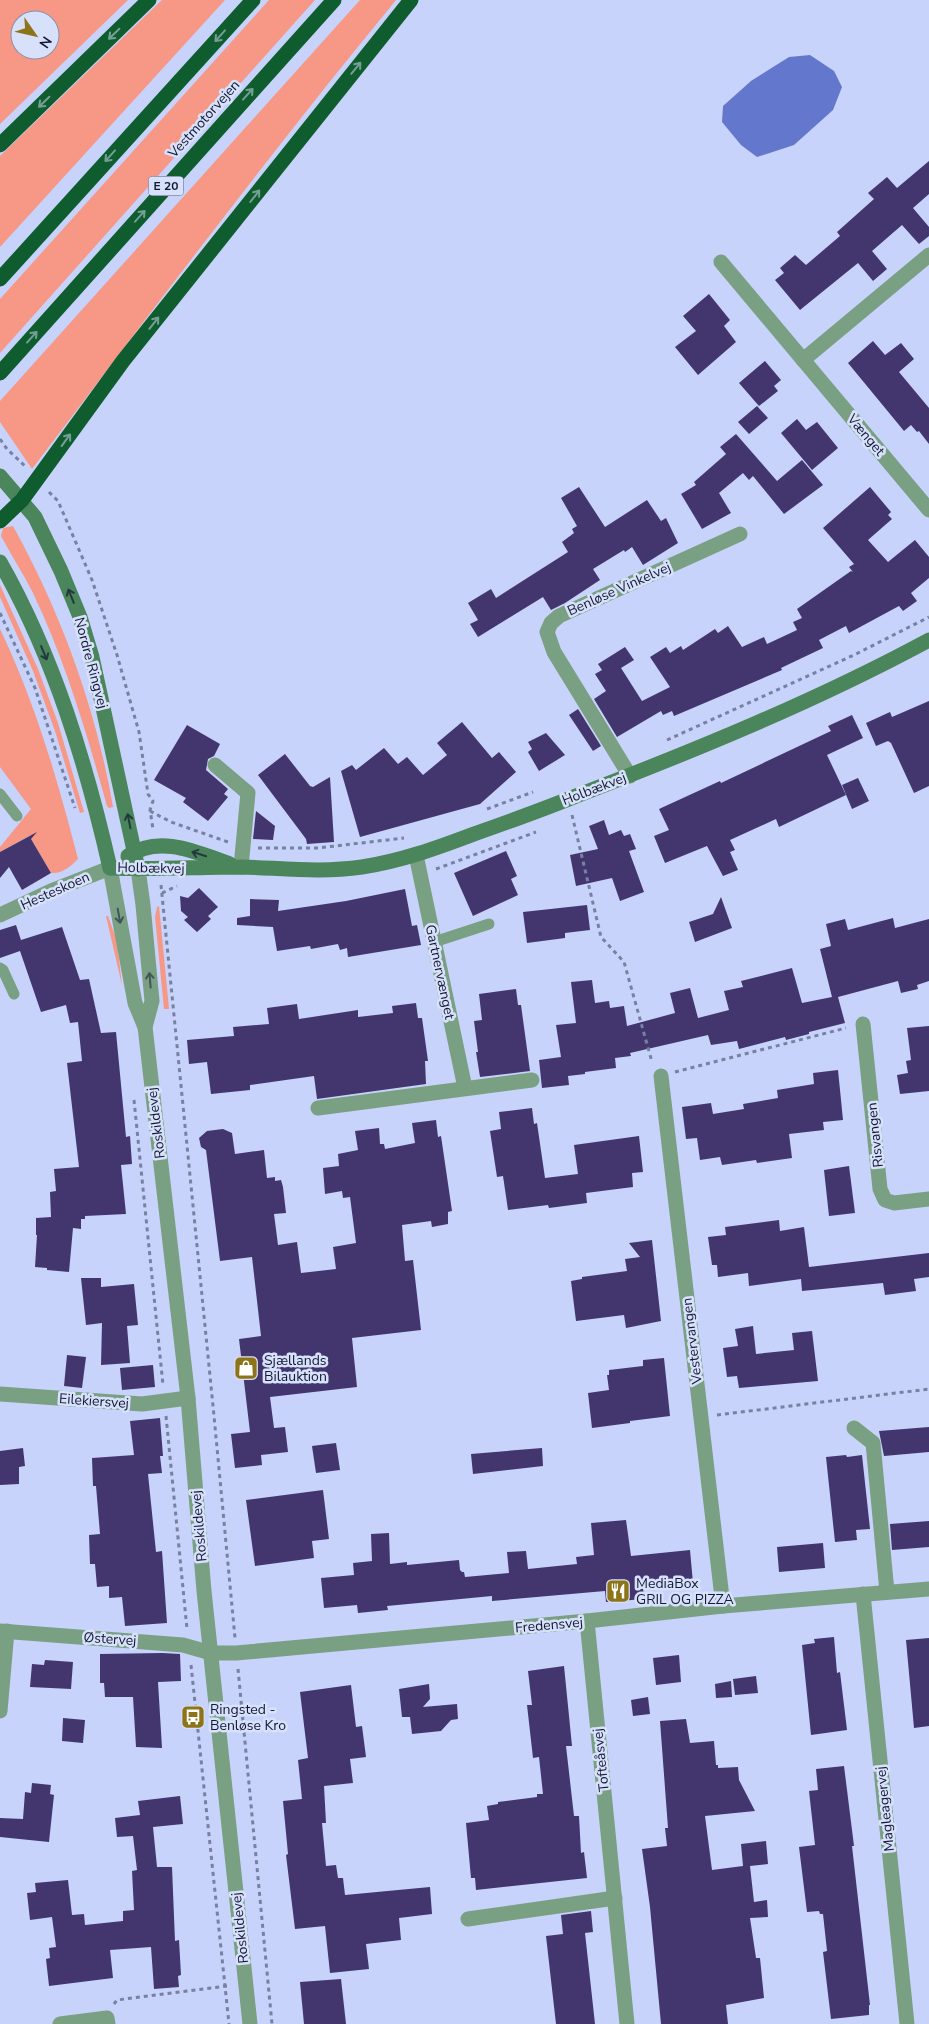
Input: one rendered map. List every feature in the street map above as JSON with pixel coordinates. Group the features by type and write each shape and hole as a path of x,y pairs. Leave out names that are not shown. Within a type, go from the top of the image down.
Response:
{"highway":[{"path":"0,145 149,0"},
{"path":"0,279 252,0"},
{"name":"Vestmotorvejen","path":"0,373 334,0"},
{"path":"0,521 11,505 37,479 129,353 411,0"}],"main road":[{"name":"Nordre Ringvej","path":"0,476 11,505 35,517 61,571 80,617 92,657 138,869"},
{"path":"0,562 20,598 56,682 97,812 110,868"},
{"name":"Holbækvej","path":"110,868 241,867 286,870 332,870 369,866 416,855 630,776 771,716 929,640"},
{"name":"Holbækvej","path":"110,868 135,852 156,846 174,846 241,867"}],"street":[{"path":"803,360 929,255"},
{"name":"Vænget","path":"721,262 929,510"},
{"name":"Benløse Vinkelvej","path":"630,776 554,652 547,632 550,623 559,616 740,534"},
{"path":"214,766 248,793 241,867"},
{"name":"Gartnervænget","path":"416,855 465,1088"},
{"name":"Hesteskoen","path":"0,915 51,891 110,868"},
{"name":"Roskildevej","path":"110,868 135,1003 145,1027 188,1398 211,1654 250,2024"},
{"name":"Roskildevej","path":"138,869 144,905 152,1001 145,1027"},
{"name":"Risvangen","path":"864,1024 880,1189 885,1200 894,1204 929,1198"},
{"name":"Vestervangen","path":"661,1076 724,1606"},
{"path":"318,1108 532,1080"},
{"name":"Eilekiersvej","path":"0,1394 142,1404 188,1398"},
{"path":"854,1428 873,1443 887,1592"},
{"name":"Fredensvej","path":"211,1654 587,1621 724,1606 929,1589"},
{"name":"Magleagervej","path":"863,1594 907,2024"},
{"name":"Tofteåsvej","path":"587,1621 627,2024"},
{"name":"Østervej","path":"0,1711 4,1631 189,1646 211,1654"},
{"path":"468,1919 614,1898"},
{"path":"60,2024 107,2021"}],"lane":[{"path":"0,794 17,816"},
{"path":"434,942 489,924"},
{"path":"0,968 3,970 14,994"}],"path":[{"path":"0,439 7,449 58,501 92,580 117,655 139,732 148,794 153,801 150,810 156,846"},
{"path":"0,613 35,688 78,816"},
{"path":"666,740 854,655 929,617"},
{"path":"482,811 537,791"},
{"path":"568,800 601,938 624,962 650,1060 661,1076 864,1024"},
{"path":"150,810 170,822 243,847 318,848 408,838"},
{"path":"159,869 248,1761 272,2024"},
{"path":"134,1094 229,2024"},
{"path":"701,1417 929,1389"},
{"path":"107,2021 117,2000 246,1983"}],"shaded area":[{"path":"0,0 128,0 0,124"},
{"path":"162,0 225,0 0,247 0,156"},
{"path":"269,0 315,0 0,353 0,299"},
{"path":"360,0 396,0 257,174 32,469 0,422 0,401"},
{"path":"13,526 46,593 75,662 97,734 113,807 109,808 107,806 74,698 45,618 1,536 3,528"},
{"path":"0,585 38,669 58,723 84,812 80,813 55,731 33,671 0,597"},
{"path":"0,629 13,657 45,742 78,859 69,867 59,872 51,873 29,836 0,852 0,847 31,809 0,767"},
{"path":"159,906 169,1009 164,1009 155,917 157,907"},
{"path":"106,916 108,916 117,941 122,985"}],"water":[{"path":"810,55 834,71 842,87 833,110 794,145 757,157 741,145 722,122 723,106 751,81 789,57"}],"building":[{"path":"929,161 929,194 913,208 929,227 929,236 919,244 902,225 872,251 887,269 873,281 858,263 800,310 775,280 784,273 780,268 795,255 806,265 840,236 837,232 874,199 868,193 887,177 897,188"},
{"path":"709,294 730,320 724,326 736,342 698,375 675,347 696,331 683,316"},
{"path":"873,341 885,355 901,343 914,359 899,372 929,408 929,444 919,431 917,432 911,425 904,431 848,363"},
{"path":"765,361 781,380 774,386 778,391 759,406 739,383"},
{"path":"757,406 768,418 749,434 738,422"},
{"path":"797,419 806,430 817,422 838,448 812,470 781,433"},
{"path":"736,434 777,481 802,460 823,485 784,514 753,476 749,480 743,473 719,493 731,513 702,529 681,494 696,485 694,482 726,454 720,447"},
{"path":"579,487 605,527 647,500 661,521 666,518 678,543 643,565 632,547 625,552 624,550 593,569 600,580 565,603 551,610 543,597 478,637 470,624 478,620 468,603 491,589 496,598 568,552 562,542 574,533 572,529 577,526 561,498"},
{"path":"870,487 891,512 888,515 892,519 868,540 888,562 915,540 929,557 929,578 911,593 917,601 903,611 899,606 849,633 846,626 819,640 823,648 781,668 782,670 674,716 672,711 663,715 661,711 617,737 594,699 606,691 595,674 602,670 598,664 625,647 634,660 621,668 642,701 670,687 650,657 666,647 670,653 681,646 683,650 715,629 718,633 728,626 742,647 764,637 767,644 797,630 793,622 802,618 797,609 851,571 853,572 849,567 854,564 823,528"},
{"path":"929,701 929,786 914,793 891,743 888,741 876,746 866,723 890,712 892,717"},
{"path":"578,709 601,746 593,751 569,715"},
{"path":"852,715 863,738 827,755 846,795 779,827 776,819 730,840 735,850 730,852 738,870 723,876 707,846 665,863 654,836 669,830 659,809 720,781 721,783 831,731 828,726"},
{"path":"462,722 492,758 499,752 516,772 480,804 360,837 341,771 352,765 356,770 384,748 398,764 407,757 423,775 447,755 437,743"},
{"path":"187,725 220,744 214,756 208,759 206,770 228,789 224,794 228,797 208,821 183,802 186,798 154,780"},
{"path":"546,733 565,755 539,771 528,752 532,749 528,742"},
{"path":"285,754 310,786 313,787 330,777 334,842 307,844 306,839 258,775"},
{"path":"858,778 869,801 852,809 842,785"},
{"path":"256,811 275,826 273,840 253,839"},
{"path":"604,820 609,835 621,830 624,836 630,834 636,849 629,851 644,892 620,901 612,878 576,886 570,855 598,849 589,826"},
{"path":"37,832 31,839 51,873 22,890 9,867 0,878 0,852"},
{"path":"506,851 517,876 511,879 518,895 473,916 454,873"},
{"path":"199,888 218,907 208,916 211,919 197,932 184,920 188,917 181,911 180,896 188,898"},
{"path":"405,889 412,926 417,925 421,945 348,957 347,948 340,950 338,944 311,949 310,946 277,951 273,927 237,925 237,918 250,916 250,899 279,900 278,911 346,901"},
{"path":"721,897 732,928 695,942 689,922 713,914"},
{"path":"587,905 590,930 565,933 565,938 527,943 523,912"},
{"path":"893,918 895,928 929,919 929,981 917,985 918,989 901,993 898,981 838,997 845,1023 809,1032 809,1034 786,1040 785,1037 739,1049 737,1041 711,1045 708,1035 630,1053 631,1056 615,1058 616,1068 568,1076 569,1085 542,1088 539,1060 561,1057 556,1025 576,1023 571,982 592,980 595,1003 609,1001 610,1008 624,1006 627,1026 675,1013 670,993 690,988 698,1018 729,1010 724,991 743,987 741,981 792,968 802,1003 832,997 820,949 831,946 826,924 845,919 848,930"},
{"path":"16,925 21,940 62,927 80,980 89,979 101,1033 116,1032 126,1137 130,1136 132,1164 121,1165 126,1214 85,1216 85,1219 81,1219 81,1229 73,1228 69,1272 35,1267 36,1218 51,1217 50,1192 56,1191 54,1169 79,1167 67,1063 82,1061 78,1022 70,1023 66,1005 41,1012 20,951 0,958 0,930"},
{"path":"516,989 518,1005 521,1005 530,1071 480,1077 474,1021 482,1020 479,994"},
{"path":"416,1003 418,1018 422,1018 428,1061 425,1061 426,1084 317,1099 314,1076 250,1085 250,1090 211,1094 207,1062 189,1064 187,1040 234,1036 233,1027 269,1024 267,1008 297,1004 299,1019 358,1010 358,1017 393,1013 392,1006"},
{"path":"929,1026 929,1091 900,1094 897,1075 908,1073 906,1061 911,1060 907,1028"},
{"path":"838,1070 843,1120 823,1122 824,1130 789,1134 792,1158 757,1163 756,1160 722,1165 720,1157 700,1160 697,1138 686,1139 682,1107 711,1103 713,1114 744,1109 743,1104 778,1098 777,1090 814,1084 813,1073"},
{"path":"532,1108 534,1124 537,1123 545,1178 578,1174 574,1145 639,1136 643,1172 632,1173 633,1187 586,1193 587,1203 549,1208 548,1205 508,1210 503,1176 497,1177 490,1131 501,1129 499,1112"},
{"path":"436,1120 438,1137 441,1136 452,1211 448,1212 448,1224 432,1227 431,1221 402,1225 405,1261 413,1260 421,1330 352,1338 357,1387 270,1397 274,1428 285,1427 288,1452 261,1455 262,1465 235,1468 231,1434 250,1432 239,1339 261,1336 252,1257 220,1261 206,1150 201,1147 199,1138 207,1131 223,1129 232,1133 235,1154 264,1150 267,1178 275,1177 275,1181 281,1180 283,1187 286,1213 274,1214 278,1245 297,1242 301,1273 336,1269 333,1247 356,1243 350,1197 343,1198 342,1191 325,1194 323,1168 339,1166 338,1154 358,1150 355,1131 379,1128 380,1144 384,1144 385,1149 415,1143 412,1123"},
{"path":"849,1166 855,1213 829,1216 824,1170"},
{"path":"779,1220 780,1231 804,1227 809,1267 929,1253 929,1277 914,1279 916,1291 885,1295 883,1283 802,1291 801,1279 749,1286 748,1273 718,1277 717,1265 712,1265 708,1237 726,1235 725,1227"},
{"path":"652,1240 661,1321 626,1328 624,1315 576,1321 571,1281 582,1279 582,1277 627,1271 625,1259 640,1257 629,1243"},
{"path":"81,1278 101,1278 101,1287 134,1284 138,1325 127,1326 130,1363 101,1365 102,1323 86,1325"},
{"path":"753,1326 756,1354 794,1350 792,1333 812,1331 818,1381 739,1388 737,1376 727,1377 723,1348 738,1346 735,1329"},
{"path":"67,1355 86,1357 82,1388 64,1386"},
{"path":"664,1358 670,1416 592,1428 588,1393 609,1390 607,1375 609,1375 609,1370 643,1366 643,1360"},
{"path":"153,1365 155,1387 122,1390 120,1368"},
{"path":"160,1418 163,1456 160,1456 162,1473 148,1474 156,1552 162,1551 167,1623 125,1626 122,1597 109,1598 109,1586 97,1587 95,1564 90,1564 89,1535 100,1534 96,1486 93,1486 92,1458 134,1455 130,1421"},
{"path":"929,1427 929,1452 884,1456 879,1431"},
{"path":"336,1443 340,1470 316,1473 312,1446"},
{"path":"23,1448 25,1466 19,1467 19,1484 0,1485 0,1451"},
{"path":"542,1448 543,1466 473,1474 471,1454"},
{"path":"846,1455 847,1457 862,1455 870,1529 856,1530 857,1540 835,1542 826,1457"},
{"path":"323,1490 329,1539 312,1541 314,1558 255,1566 246,1500"},
{"path":"626,1520 631,1556 690,1550 693,1583 643,1588 644,1599 606,1602 605,1591 492,1601 492,1596 387,1606 388,1610 358,1613 357,1605 324,1608 321,1578 354,1575 353,1563 372,1561 371,1534 389,1533 390,1564 407,1562 407,1565 459,1560 460,1570 464,1572 465,1577 509,1573 507,1552 526,1551 528,1569 577,1564 576,1557 594,1555 591,1523"},
{"path":"929,1521 929,1547 892,1550 890,1524"},
{"path":"823,1543 825,1568 779,1572 777,1547"},
{"path":"834,1637 837,1673 840,1672 847,1730 811,1735 802,1645 815,1643 814,1639"},
{"path":"929,1638 929,1726 914,1728 906,1640"},
{"path":"100,1654 180,1654 181,1681 158,1682 162,1748 136,1747 133,1697 105,1697 104,1683 100,1683"},
{"path":"679,1655 681,1682 656,1685 653,1658"},
{"path":"45,1660 73,1662 71,1689 30,1687 32,1664 44,1665"},
{"path":"564,1666 572,1746 566,1746 574,1816 579,1816 581,1853 584,1852 587,1878 476,1890 475,1878 471,1878 466,1823 489,1820 487,1806 498,1804 498,1802 537,1797 537,1794 543,1794 539,1757 533,1758 527,1705 532,1705 528,1671"},
{"path":"756,1676 758,1693 735,1695 733,1679"},
{"path":"731,1681 732,1697 716,1698 715,1684"},
{"path":"429,1684 430,1699 423,1707 457,1704 458,1719 451,1720 441,1731 412,1734 410,1717 402,1717 399,1689"},
{"path":"351,1685 356,1727 362,1726 366,1757 350,1759 353,1783 324,1786 326,1823 322,1823 326,1866 336,1865 338,1878 343,1878 345,1895 430,1887 432,1914 399,1918 401,1940 366,1944 369,1969 330,1973 325,1926 295,1929 286,1855 288,1854 283,1801 302,1799 298,1760 308,1758 300,1692"},
{"path":"648,1697 650,1714 633,1716 631,1700"},
{"path":"63,1718 85,1720 83,1743 62,1741"},
{"path":"686,1719 690,1743 714,1741 716,1765 718,1765 718,1768 738,1767 739,1780 755,1811 705,1816 712,1870 743,1866 741,1844 766,1841 768,1864 750,1866 754,1902 767,1900 768,1917 750,1918 756,1958 760,1958 764,1998 726,2005 728,2024 661,2024 650,1907 642,1849 667,1846 665,1828 668,1828 660,1721"},
{"path":"844,1766 870,2005 869,2015 831,2019 823,1952 827,1951 823,1914 820,1914 819,1911 807,1912 799,1847 815,1845 809,1791 818,1790 816,1769"},
{"path":"32,1783 51,1785 50,1794 54,1795 49,1842 0,1837 0,1818 23,1819 25,1792 31,1793"},
{"path":"180,1796 183,1824 153,1827 157,1867 172,1867 175,1941 179,1940 181,1975 178,1976 179,1987 154,1989 151,1947 110,1950 113,1978 49,1986 46,1959 50,1958 49,1948 56,1947 52,1917 30,1920 27,1893 36,1892 35,1883 68,1880 72,1915 84,1914 85,1925 123,1921 123,1911 134,1910 132,1871 137,1870 133,1836 117,1837 115,1818 140,1815 138,1801"},
{"path":"591,1911 593,1932 585,1933 595,2024 556,2024 546,1936 563,1934 561,1915"},
{"path":"341,1979 346,2024 304,2024 300,1982"}],"place":[{"name":"Sjællands Bilauktion","path":"246,1368"},
{"name":"MediaBox GRIL OG PIZZA","path":"618,1591"},
{"name":"Ringsted - Benløse Kro","path":"193,1717"}]}
